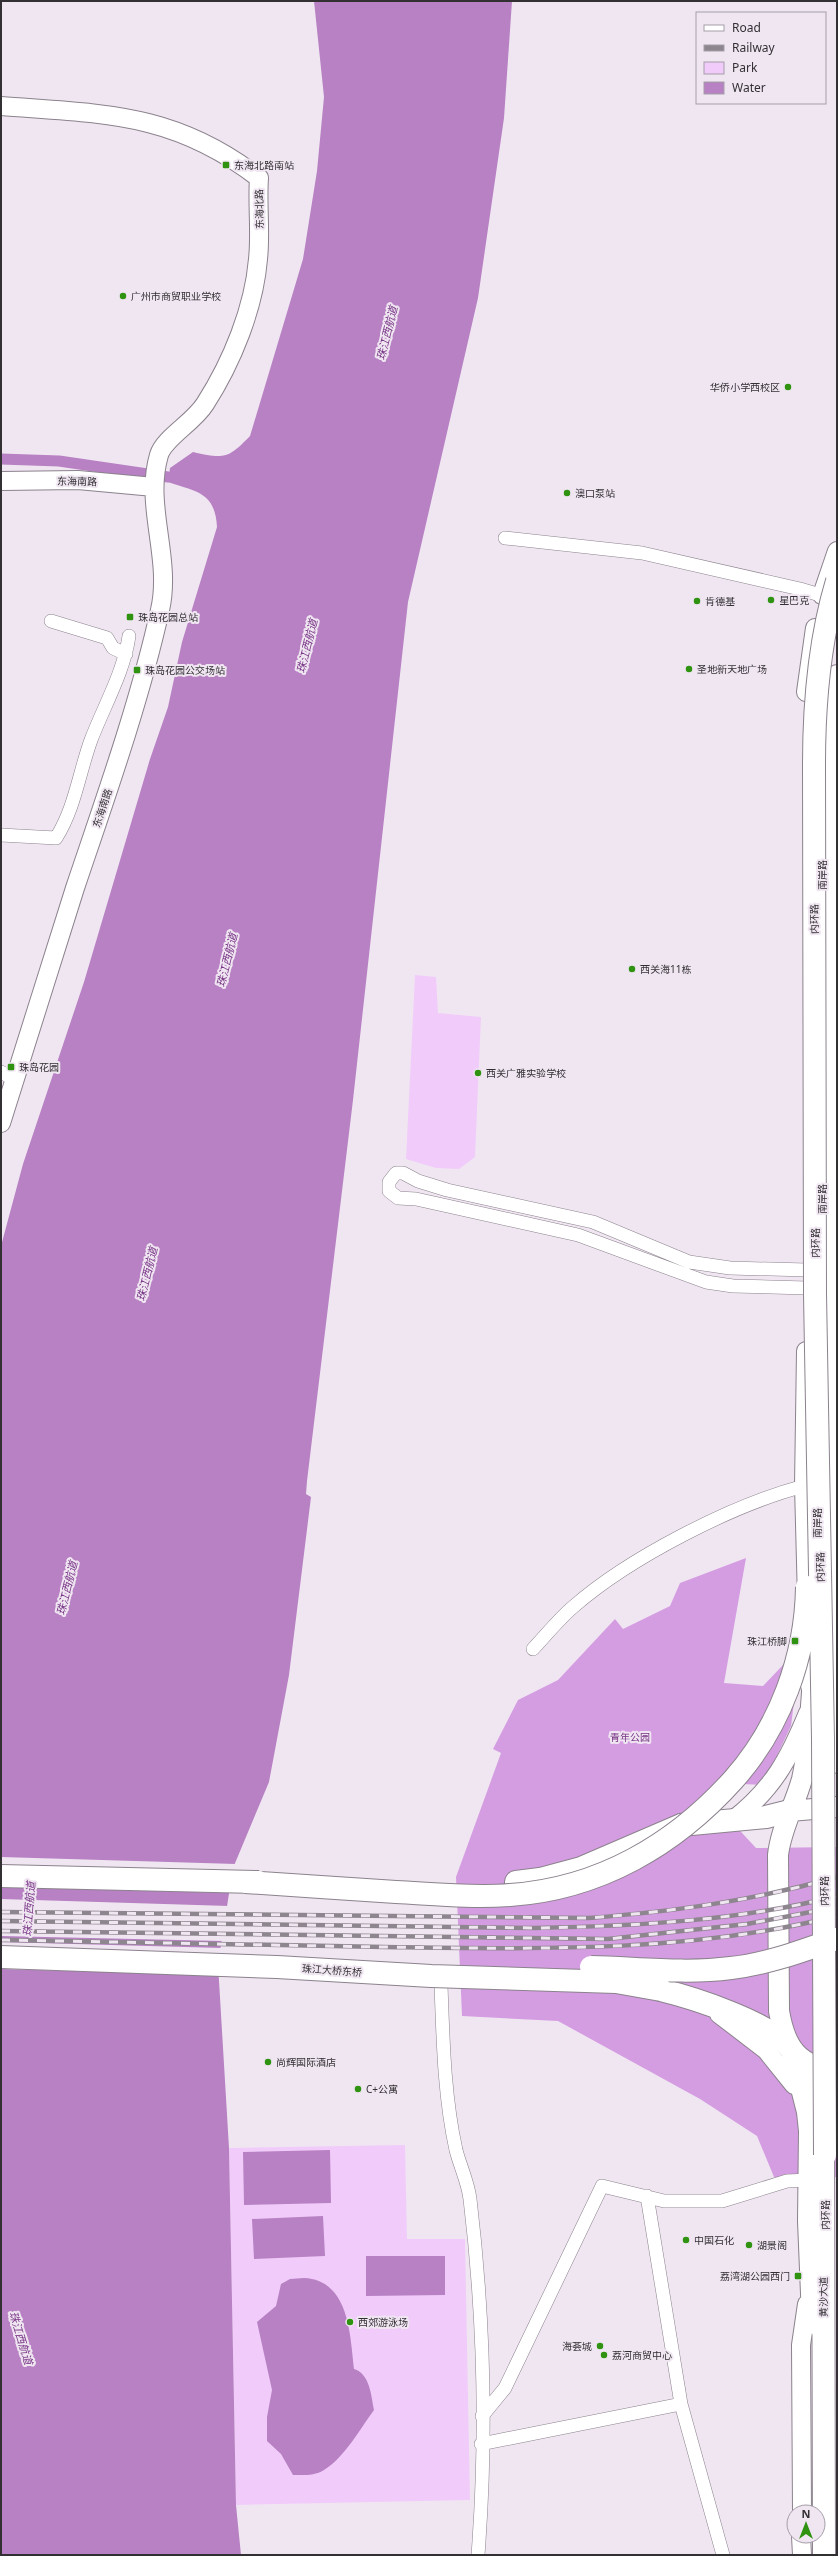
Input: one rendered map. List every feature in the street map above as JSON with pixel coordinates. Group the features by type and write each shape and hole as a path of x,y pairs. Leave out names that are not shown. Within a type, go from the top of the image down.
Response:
{"highway":[{"name":"内环路","path":"825,2555 823,1789 811,1291 814,724 821,648 832,592"},
{"path":"245,1882 471,1896 511,1895 555,1889 590,1879 632,1862 676,1834 717,1798 744,1767 770,1728 791,1679 803,1636 807,1601 811,1291"},
{"path":"1,1876 245,1882 445,1884 516,1882 540,1879 581,1868 681,1825 766,1817 790,1811"},
{"path":"284,1967 444,1963 718,1970 768,1961 837,1939"},
{"name":"珠江大桥东桥","path":"1,1957 284,1967 431,1976 616,1982 662,1990 704,2003 757,2025 789,2047"},
{"name":"黄沙大道","path":"789,2047 817,2106 815,2504"},
{"path":"814,2504 810,2399 817,2325"},
{"path":"810,2555 812,2544"},
{"name":"黄沙大道","path":"821,2544 825,2555"}],"main road":[{"name":"东海北路","path":"1,106 116,115 161,125 210,146 259,178 260,233 257,271 233,349 205,404 186,427 166,441 155,475"},
{"name":"东海南路","path":"1,481 78,480 155,475 163,572 161,607 136,702 8,1076 1,1123"},
{"path":"732,1820 762,1794 779,1774 810,1707 804,1486 811,1291 807,1270 803,761 806,691 826,644 837,551"},
{"name":"南岸路","path":"789,2047 782,2030 779,2010 777,1871 779,1844 802,1779 806,1754 818,1604 822,1221 821,733 826,644 837,609"},
{"name":"南岸路","path":"837,675 834,733 836,990 834,1718 837,1762"},
{"path":"806,1754 820,1762 837,1762"},
{"path":"790,1811 837,1807"},
{"path":"704,2003 794,2071 817,2106 808,2180 810,2289 802,2345 802,2504"},
{"path":"789,2047 801,2059 813,2067 837,2070"},
{"path":"789,2047 794,2071"},
{"path":"766,2050 817,2106"},
{"path":"810,2289 817,2325"},
{"path":"801,2544 802,2555"}],"street":[{"path":"505,538 642,553 832,592"},
{"path":"51,621 107,638 113,648 126,654"},
{"path":"1,835 56,838 66,822 90,741 126,654 129,636"},
{"path":"807,1270 730,1268 689,1262 593,1222 447,1190 418,1181 403,1173 396,1173 389,1182 389,1191 398,1198 416,1199 578,1235 706,1282 733,1286 811,1291"},
{"path":"533,1649 573,1607 614,1576 666,1545 734,1511 761,1499 804,1486"},
{"path":"441,1984 444,2059 456,2149 470,2197 479,2290 482,2416 478,2555"},
{"path":"482,2416 505,2388 602,2186 664,2200 722,2201 788,2181 808,2180"},
{"path":"647,2196 681,2404 723,2555"},
{"path":"481,2444 681,2404"}],"green space":[{"path":"415,975 436,977 438,1013 481,1017 475,1157 459,1169 436,1168 406,1159"},
{"name":"青年公园","path":"746,1558 724,1683 763,1686 801,1646 791,1726 763,1785 743,1784 718,1807 756,1848 837,1847 837,2177 774,2177 757,2136 700,2099 558,2021 462,2016 456,1877 501,1753 493,1749 518,1700 558,1680 615,1619 623,1629 670,1606 680,1583"},
{"name":"西郊游泳场","path":"405,2145 407,2239 465,2239 470,2500 236,2505 229,2148"}],"water":[{"name":"珠江西航道","path":"314,1 512,1 504,118 478,298 408,602 353,1100 307,1481 306,1494 311,1497 289,1675 269,1782 233,1868 218,1964 229,2148 236,2505 241,2555 1,2555 1,1246 23,1164 84,982 150,759 168,707 182,642 217,527 216,515 213,507 203,495 188,488 168,482 170,468 193,452 212,456 230,453 243,444 250,436 303,259 317,171 324,97"},
{"path":"330,2150 331,2203 244,2205 243,2152"},
{"path":"323,2216 325,2256 254,2259 252,2219"},
{"path":"366,2256 445,2256 445,2295 366,2296"},
{"path":"304,2278 319,2281 330,2288 339,2298 348,2325 354,2369 363,2375 367,2380 374,2410 345,2451 331,2465 317,2473 309,2475 293,2475 281,2454 267,2441 267,2417 272,2390 257,2322 276,2306 281,2284 290,2279"}],"pier":[{"path":"1,1857 236,1864 231,1893 1,1887"},
{"path":"1,1899 229,1906 223,1941 1,1936"},
{"path":"1,1942 222,1948 220,1975 1,1969"}],"waterway":[{"path":"1,459 59,461 168,477"}],"railway":[{"path":"1,1912 589,1918 714,1904 775,1893 837,1877"},
{"path":"1,1921 535,1928 611,1926 725,1917 837,1896"},
{"path":"1,1931 608,1939 747,1924 837,1907"},
{"path":"1,1940 384,1947 555,1948 669,1943 725,1937 781,1928 837,1916"}],"place":[{"name":"东海北路南站","path":"226,165"},
{"name":"广州市商贸职业学校","path":"123,296"},
{"name":"华侨小学西校区","path":"788,387"},
{"name":"澳口泵站","path":"567,493"},
{"name":"星巴克","path":"771,600"},
{"name":"肯德基","path":"697,601"},
{"name":"珠岛花园总站","path":"130,617"},
{"name":"圣地新天地广场","path":"689,669"},
{"name":"珠岛花园公交场站","path":"137,670"},
{"name":"西关海11栋","path":"632,969"},
{"name":"珠岛花园","path":"11,1067"},
{"name":"西关广雅实验学校","path":"478,1073"},
{"name":"珠江桥脚","path":"795,1641"},
{"name":"尚辉国际酒店","path":"268,2062"},
{"name":"C+公寓","path":"358,2089"},
{"name":"中国石化","path":"686,2240"},
{"name":"湖景阁","path":"749,2245"},
{"name":"荔湾湖公园西门","path":"798,2276"},
{"name":"西郊游泳场","path":"350,2322"},
{"name":"海荟城","path":"600,2346"},
{"name":"荔河商贸中心","path":"604,2355"}]}
